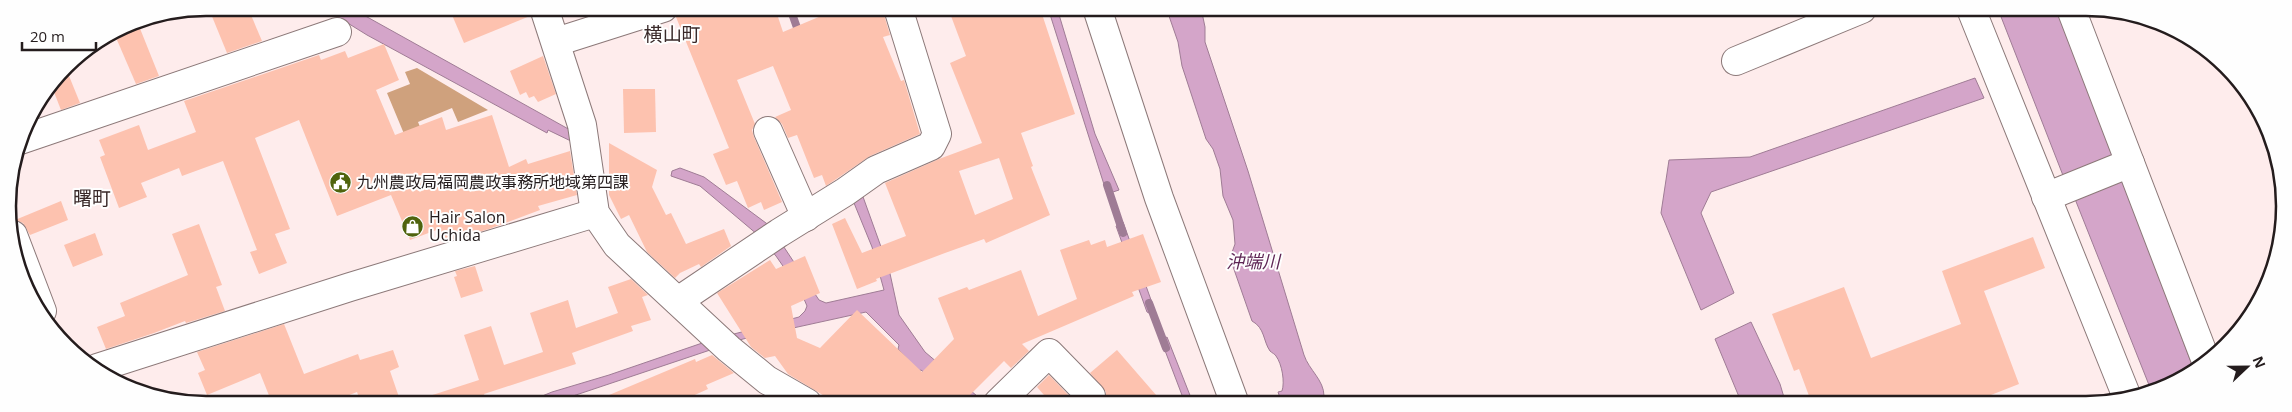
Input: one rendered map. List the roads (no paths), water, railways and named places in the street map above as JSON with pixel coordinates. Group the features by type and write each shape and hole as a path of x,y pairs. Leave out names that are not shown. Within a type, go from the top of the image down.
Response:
{"street":[{"path":"547,16 584,135 595,213 617,245 721,341 767,380 795,396"},
{"path":"556,42 639,16"},
{"path":"678,301 876,170 931,146 937,134 900,16"},
{"path":"1099,16 1156,189 1232,396"},
{"path":"1736,61 1845,16"},
{"path":"1974,16 2048,197 2124,392"},
{"path":"2074,16 2204,355"},
{"path":"29,137 337,32"},
{"path":"768,131 806,217"},
{"path":"2048,197 2129,164"},
{"path":"104,366 350,287 595,213"},
{"path":"1005,396 1049,353 1091,396"}],"water":[{"path":"337,16 365,16 572,131 575,143 548,130 547,133 367,35"},
{"path":"1051,16 1059,16 1095,134 1119,190 1107,194"},
{"name":"沖端川","path":"1169,16 1203,16 1205,42 1248,171 1304,355 1322,385 1324,396 1279,396 1278,392 1282,391 1283,383 1280,364 1276,355 1270,351 1259,327 1252,321 1230,258 1235,244 1233,220 1223,196 1220,169 1213,149 1206,139 1182,66 1178,42"},
{"path":"2001,16 2063,16 2113,157 2064,178"},
{"path":"1975,78 1984,98 1711,192 1701,213 1734,293 1701,310 1661,213 1669,160 1750,157"},
{"path":"680,168 704,177 770,226 819,300 826,303 884,290 872,247 854,203 862,194 889,269 899,315 925,352 977,396 953,396 921,370 918,371 898,349 899,345 866,312 743,339 573,396 542,396 711,340 799,317 805,311 807,306 801,292 776,256 758,235 700,186 671,176 672,171"},
{"path":"2122,179 2192,364 2149,385 2075,199"},
{"path":"1123,222 1155,311 1149,313 1147,312 1116,226"},
{"path":"1751,322 1780,384 1784,396 1739,396 1715,339"},
{"path":"1167,337 1190,396 1182,396 1161,340"}],"waterway":[{"path":"793,16 800,36"},
{"path":"1107,185 1123,233"},
{"path":"1149,303 1166,348"}],"place":[{"name":"九州農政局福岡農政事務所地域第四課","path":"341,182"},
{"name":"Hair Salon Uchida","path":"413,226"}],"district":[{"name":"横山町","path":"672,34"},
{"name":"曙町","path":"92,198"}]}
